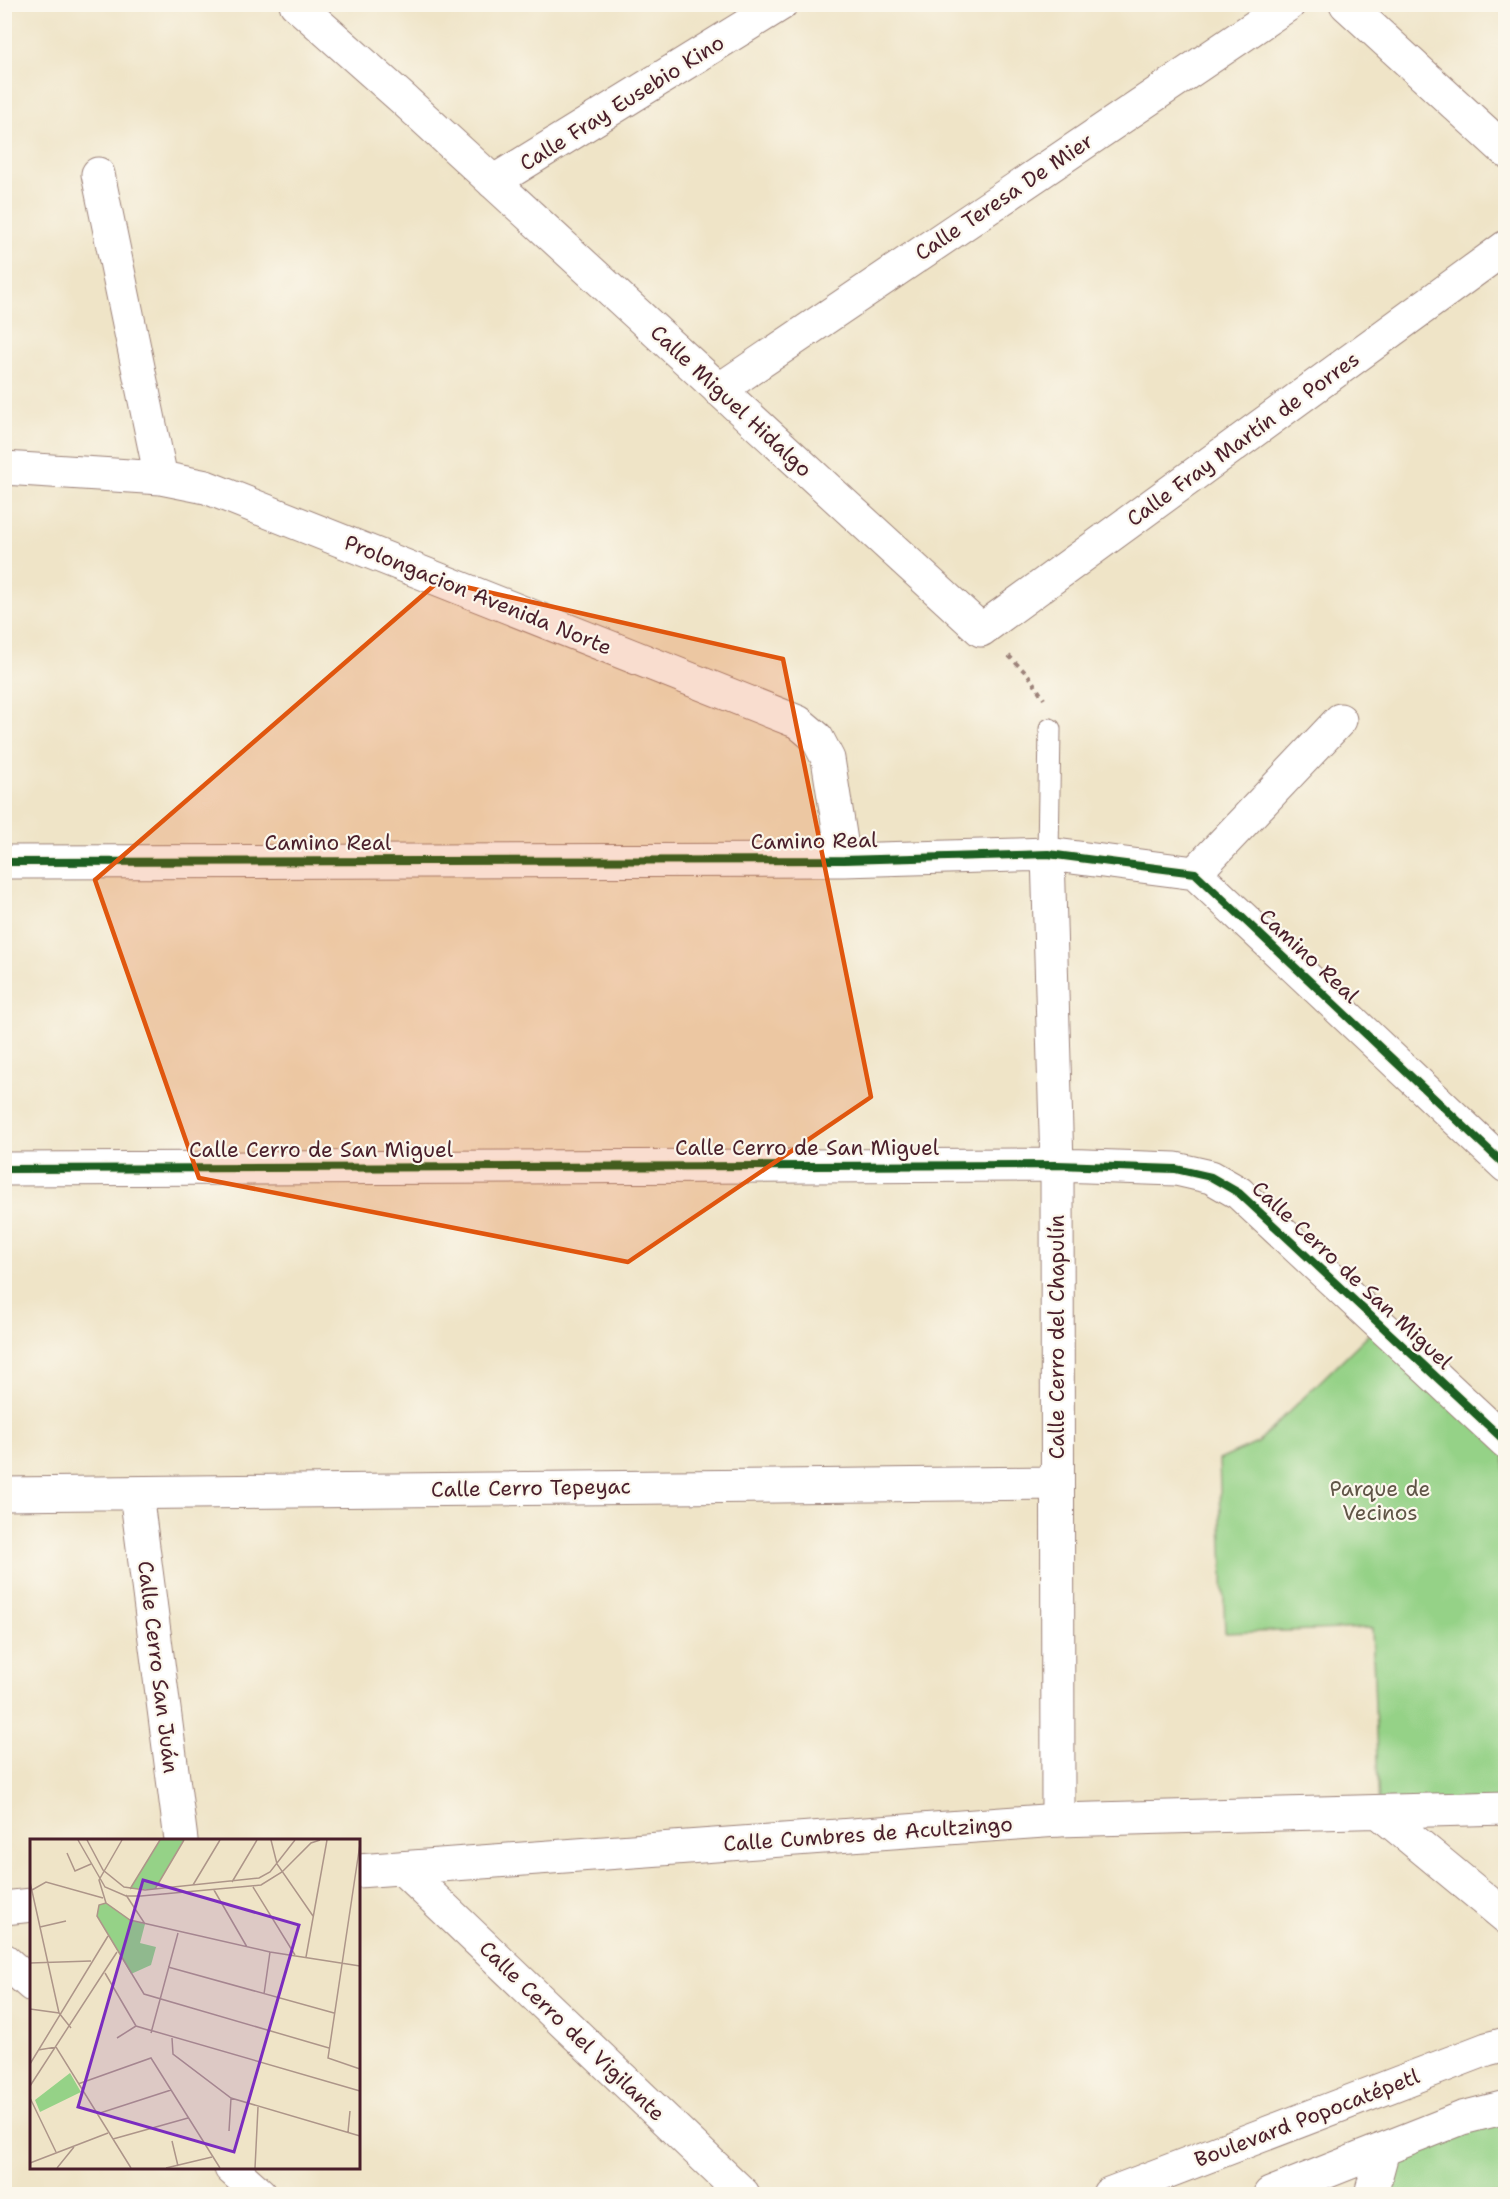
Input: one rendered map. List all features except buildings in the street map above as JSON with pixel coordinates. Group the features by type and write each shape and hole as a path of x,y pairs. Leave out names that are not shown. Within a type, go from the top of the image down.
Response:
{"street":[{"name":"Calle Miguel Hidalgo","path":"296,4 981,630"},
{"name":"Calle Fray Eusebio Kino","path":"493,182 781,4"},
{"name":"Calle Teresa De Mier","path":"719,390 1289,4"},
{"path":"1346,4 1506,151"},
{"path":"98,174 160,478"},
{"name":"Calle Fray Martín de Porres","path":"981,630 1506,247"},
{"name":"Prolongacion Avenida Norte","path":"4,468 160,478 206,487 798,722 817,738 828,759 844,860"},
{"path":"1195,873 1340,720"},
{"name":"Camino Real","path":"4,862 844,860 1048,854 1195,873 1506,1166"},
{"name":"Calle Cerro del Chapulín","path":"1048,854 1058,1165 1058,1820"},
{"name":"Calle Cerro de San Miguel","path":"4,1169 1058,1165 1176,1169 1211,1177 1239,1192 1506,1442"},
{"name":"Calle Cerro Tepeyac","path":"4,1494 1057,1482"},
{"name":"Calle Cerro San Juán","path":"136,1492 181,1839"},
{"name":"Calle Cumbres de Acultzingo","path":"360,1871 1058,1820 1506,1808"},
{"path":"1378,1812 1506,1917"},
{"name":"Calle Cerro del Vigilante","path":"402,1868 743,2194"},
{"path":"4,1908 30,1905"},
{"path":"4,1960 30,1983"},
{"name":"Boulevard Popocatépetl","path":"1109,2194 1476,2053 1506,2044"},
{"path":"1270,2194 1462,2118 1506,2107"},
{"path":"1371,2194 1383,2150"},
{"path":"232,2169 260,2194"}],"lane":[{"path":"1048,854 1050,729"}],"path":[{"path":"981,630 1029,676 1044,699 1050,729"}],"highlighted area":[{"path":"439,581 783,659 871,1097 628,1262 199,1178 95,880"}],"green space":[{"name":"Parque de Vecinos","path":"1379,1324 1505,1443 1505,1808 1379,1812 1372,1628 1225,1633 1219,1460 1257,1443"},
{"path":"1505,2107 1505,2194 1371,2194 1383,2150"}],"cycle path":[{"path":"4,862 844,860 1048,854 1195,873 1506,1166"},
{"path":"4,1169 1057,1165 1176,1169 1211,1177 1239,1193 1506,1442"}]}
